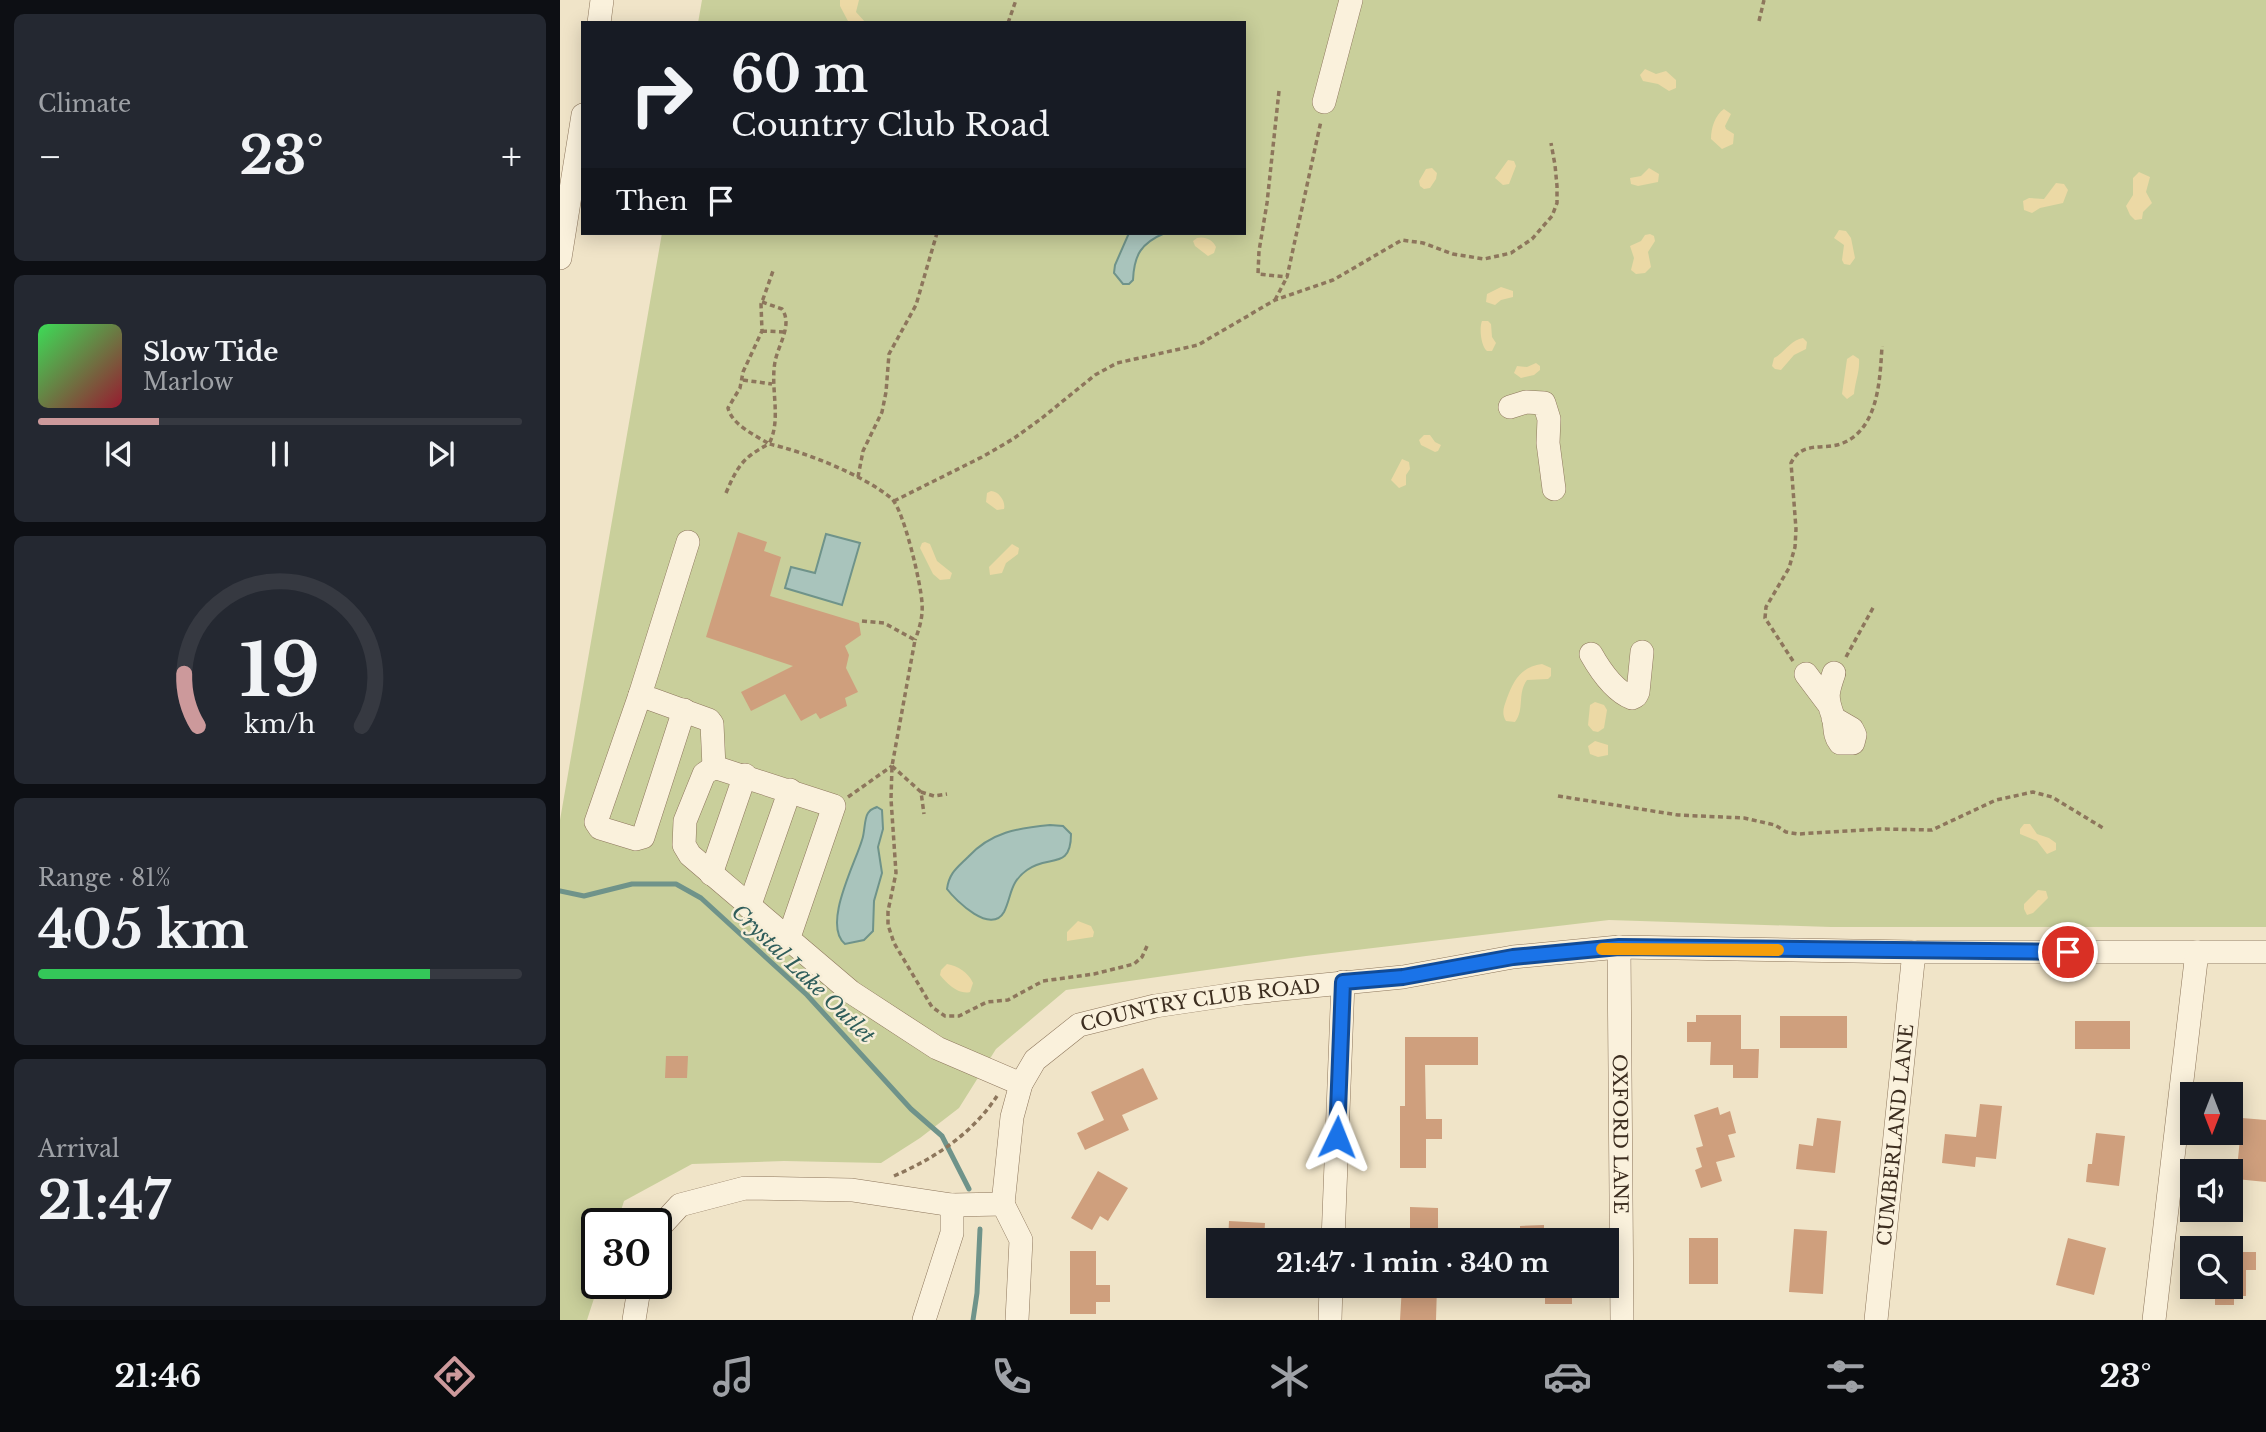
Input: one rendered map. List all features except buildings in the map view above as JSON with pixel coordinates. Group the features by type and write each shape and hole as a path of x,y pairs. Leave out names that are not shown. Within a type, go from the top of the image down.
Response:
{"street":[{"path":"599,21 602,0"},
{"path":"1324,102 1351,0"},
{"path":"560,258 581,127"},
{"path":"1510,407 1526,402 1544,403 1549,419 1548,443 1554,489"},
{"path":"684,710 643,837 636,839 600,828 596,822 640,695 688,542"},
{"path":"1591,654 1600,670 1618,689 1632,698 1638,692 1642,652"},
{"path":"1806,674 1830,710 1834,673"},
{"path":"640,695 709,720 712,724 714,766"},
{"path":"714,766 834,806 788,940"},
{"path":"714,766 704,774 697,787 685,821 684,845 690,855 850,992 937,1048 1021,1084"},
{"path":"711,874 745,775"},
{"path":"749,907 790,790"},
{"name":"COUNTRY CLUB ROAD","path":"1003,1204 1012,1117 1021,1084 1035,1060 1079,1025 1155,1006 1243,993 1403,977 1513,957 1619,947 1914,952 2266,952"},
{"name":"OXFORD LANE","path":"1619,947 1622,1320"},
{"name":"CUMBERLAND LANE","path":"1876,1320 1914,952"},
{"path":"2154,1320 2197,952"},
{"path":"1334,1228 1343,982"},
{"path":"672,1214 680,1205 745,1188 852,1190 952,1205 1003,1204 1021,1240 1017,1320"},
{"path":"924,1320 952,1233 952,1205"},
{"path":"1330,1320 1331,1298"},
{"path":"634,1320 637,1299"}],"path":[{"path":"1009,21 1016,0"},
{"path":"1759,21 1764,0"},
{"path":"1279,91 1258,274 1287,277"},
{"path":"1275,300 1287,277 1324,102"},
{"path":"894,501 1013,439 1095,375 1117,363 1198,345 1275,300 1332,279 1402,240 1423,243 1452,254 1484,259 1511,253 1532,239 1552,216 1557,203 1550,143"},
{"path":"858,477 863,451 882,412 889,354 916,305 936,235"},
{"path":"773,271 762,302 762,331 743,372 740,388 728,408 729,414 744,428 769,444 785,447 858,477 894,501 913,557 922,603 922,621 915,640 892,766 891,799 896,873 888,911 888,925 903,960 938,1013 951,1017 959,1016 987,1002 1008,1000 1043,981 1094,974 1134,964 1142,957 1147,946"},
{"path":"726,493 739,465 769,444 774,434 772,384 776,355 785,332 784,312 778,306 762,302"},
{"path":"762,331 785,332"},
{"path":"1806,674 1786,652 1765,618 1766,607 1789,568 1795,547 1791,463 1795,455 1805,448 1845,442 1855,436 1862,427 1873,409 1877,395 1882,346"},
{"path":"742,380 772,384"},
{"path":"1834,673 1841,666 1874,606"},
{"path":"862,621 884,623 915,640"},
{"path":"892,766 921,792 934,796 947,794"},
{"path":"847,798 892,766"},
{"path":"921,792 924,814"},
{"path":"1558,796 1678,816 1744,818 1798,834 1880,829 1931,830 1996,800 2033,792 2052,797 2104,828"},
{"path":"938,1153 957,1140"}],"green space":[{"path":"702,0 2266,0 2266,927 1831,927 1609,920 1306,956 1066,990 996,1049 959,1108 881,1163 784,1161 692,1164 624,1201 622,1208 581,1208 581,1299 594,1299 587,1320 560,1320 560,820 662,235 1246,235 1246,21 698,21"}],"sand":[{"path":"840,0 859,0 856,12 864,21 848,21 840,6"},
{"path":"1645,69 1656,74 1666,71 1676,80 1676,88 1669,91 1658,84 1643,81 1640,75"},
{"path":"1724,109 1731,114 1726,129 1734,134 1733,144 1722,149 1711,139 1711,135 1716,118"},
{"path":"1508,160 1514,161 1516,166 1509,184 1503,185 1495,178"},
{"path":"1432,168 1437,173 1436,179 1430,188 1424,189 1419,181 1426,169"},
{"path":"1649,168 1659,174 1658,182 1638,186 1631,184 1630,178 1641,176"},
{"path":"2139,172 2150,177 2146,192 2152,203 2143,212 2142,219 2135,220 2126,206 2133,195 2133,178"},
{"path":"2056,183 2064,184 2068,190 2063,203 2040,208 2032,213 2024,210 2023,201 2029,198 2044,199"},
{"path":"1839,230 1846,231 1851,238 1855,258 1850,265 1844,264 1842,260 1844,245 1834,238"},
{"path":"1650,234 1655,241 1648,252 1651,267 1645,273 1636,274 1631,270 1634,258 1630,246"},
{"path":"1206,238 1213,242 1216,247 1214,253 1208,256 1195,246 1193,241"},
{"path":"1501,287 1513,291 1513,297 1501,300 1495,305 1486,302 1487,294"},
{"path":"1482,321 1491,324 1492,337 1496,343 1492,351 1487,351 1483,345"},
{"path":"1803,338 1807,342 1806,349 1794,355 1781,370 1772,366 1774,358"},
{"path":"1853,355 1859,359 1859,368 1854,394 1847,399 1842,394 1847,359"},
{"path":"1536,363 1540,370 1534,375 1521,378 1514,373 1517,366 1527,367"},
{"path":"1424,435 1430,435 1441,445 1438,451 1421,445 1419,440"},
{"path":"1402,459 1409,462 1410,469 1406,475 1406,485 1399,488 1391,480"},
{"path":"991,491 1001,497 1004,509 997,510 986,502 987,493"},
{"path":"925,542 930,544 937,561 952,573 950,579 940,580 933,574 920,548"},
{"path":"1012,544 1019,548 1018,554 1006,563 1002,573 990,575 989,567"},
{"path":"1542,664 1551,668 1551,676 1548,679 1527,680 1522,690 1518,717 1515,722 1506,721 1504,707 1516,680 1524,671"},
{"path":"1595,702 1604,705 1607,710 1604,728 1598,732 1588,725 1590,705"},
{"path":"1595,741 1608,745 1608,755 1598,757 1590,754 1588,746"},
{"path":"2024,824 2030,824 2037,834 2056,843 2056,850 2047,854 2037,841 2020,834"},
{"path":"2038,890 2046,891 2048,898 2033,913 2027,915 2024,904"},
{"path":"1078,921 1091,926 1093,937 1067,941 1067,932"},
{"path":"947,964 959,968 968,976 973,983 970,992 958,990 940,975"}],"water":[{"path":"1128,235 1161,235 1140,251 1133,280 1129,284 1123,284 1114,273"},
{"path":"826,534 860,543 842,605 785,588 791,567 815,573"},
{"path":"877,807 882,810 883,829 878,847 882,873 874,901 873,931 864,940 845,944 839,935 838,909 862,840 867,816 870,810"},
{"path":"1063,826 1071,834 1067,853 1057,860 1035,865 1021,875 1014,885 1004,912 998,918 991,920 974,914 947,889 954,871 986,842 1016,830"}],"waterway":[{"name":"Crystal Lake Outlet","path":"560,891 584,896 632,884 676,884 701,898 807,995 911,1109 942,1136 969,1189"},
{"name":"Crystal Lake Outlet","path":"973,1320 980,1229"}],"slow traffic":[{"path":"1602,949 1778,950"}],"route":[{"path":"1337,1137 1343,982 1403,977 1513,957 1619,947 2068,952"}]}
